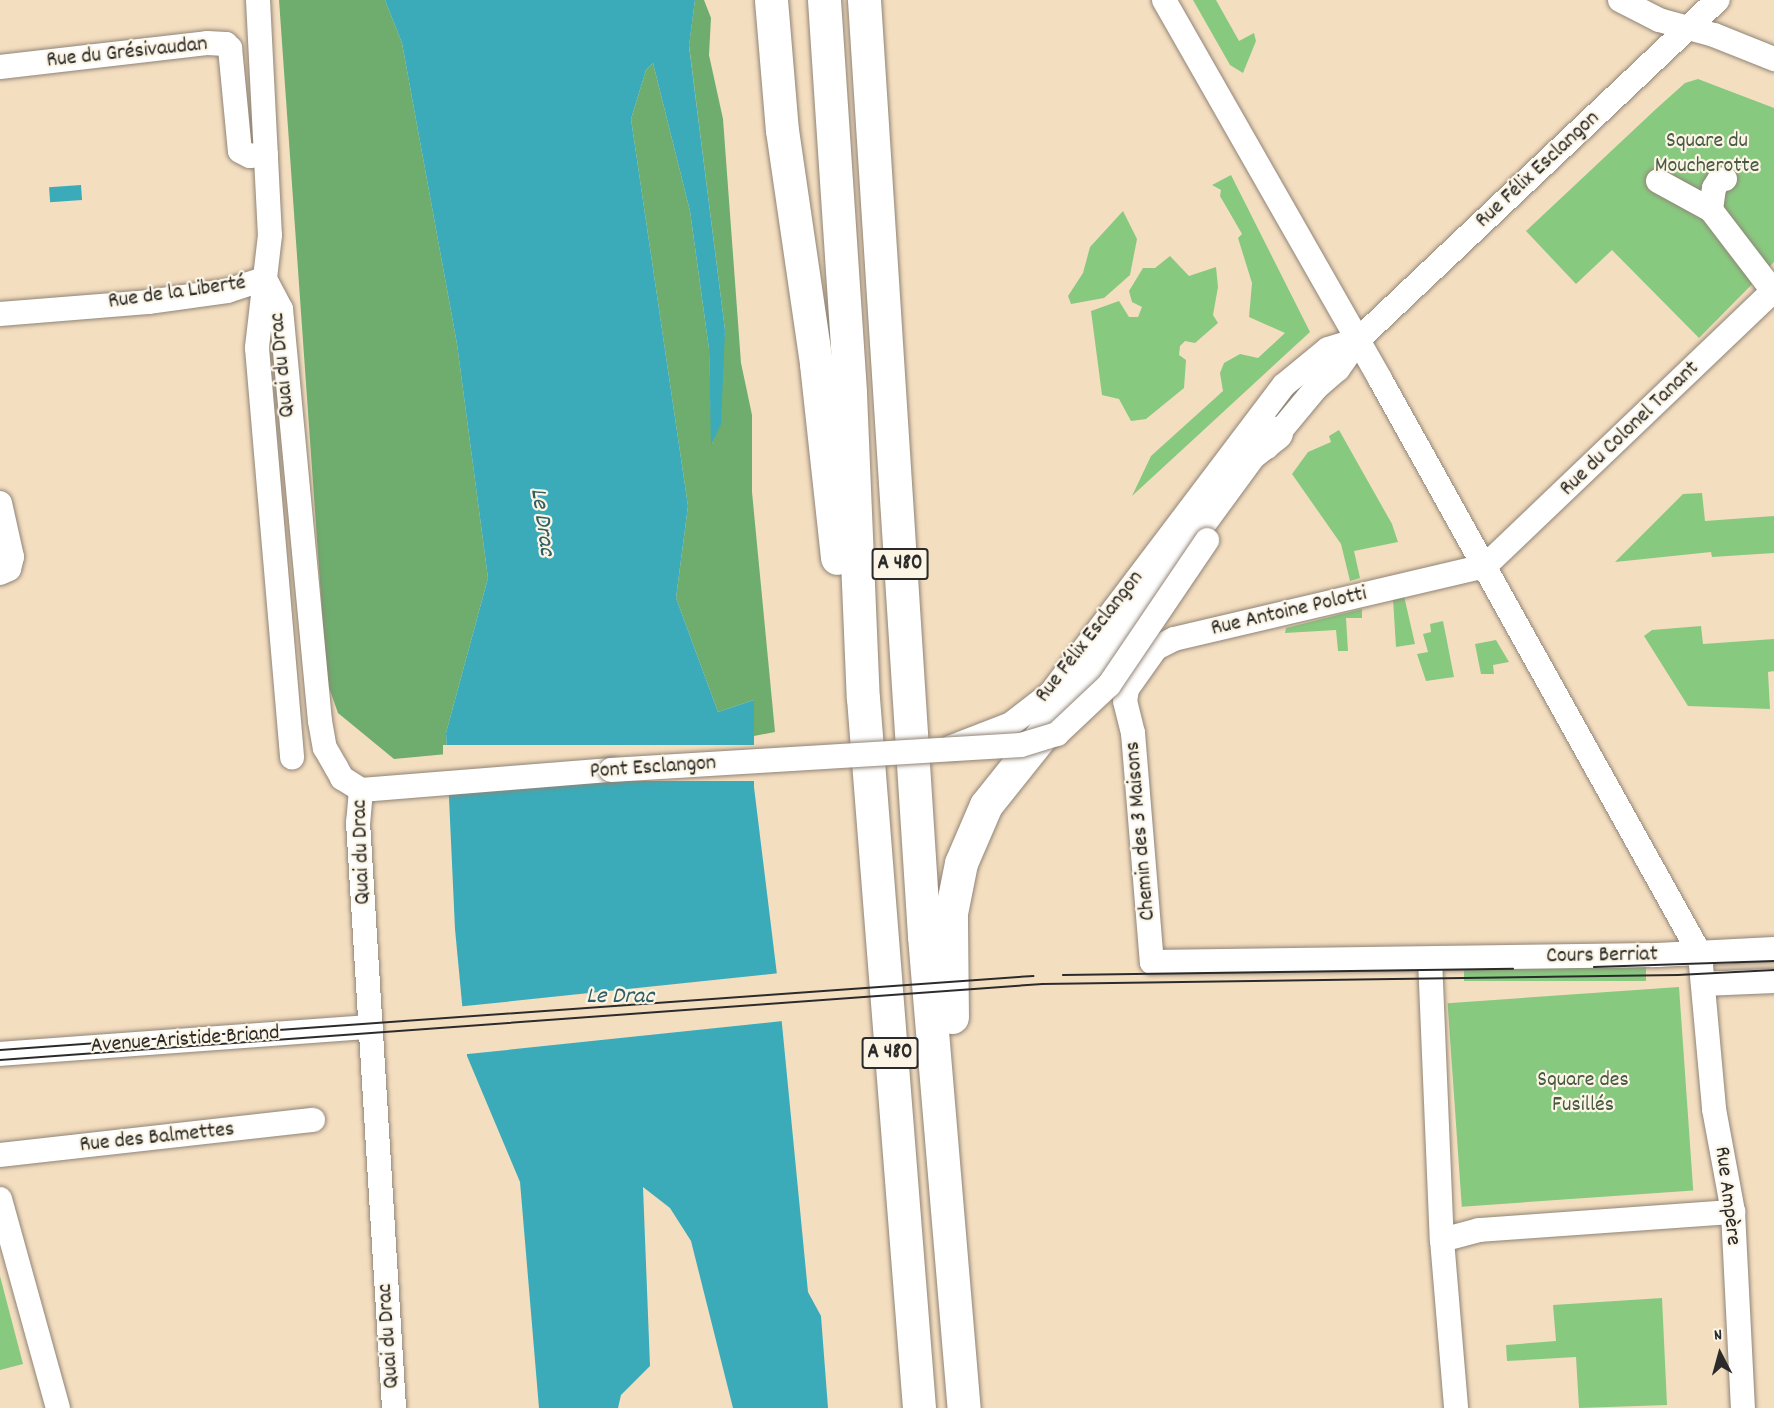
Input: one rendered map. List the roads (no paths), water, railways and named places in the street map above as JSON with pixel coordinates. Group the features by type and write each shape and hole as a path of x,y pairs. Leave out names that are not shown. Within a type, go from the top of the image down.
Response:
{"highway":[{"path":"771,0 782,130 816,364 842,608 863,698"},
{"name":"A 480","path":"824,0 850,393 863,698 919,1408"},
{"name":"A 480","path":"864,0 924,936 964,1408"},
{"path":"942,1129 953,1055 951,913 961,863 972,832 986,805 1061,711 1250,453 1276,433"}],"street":[{"name":"Quai du Drac","path":"258,0 270,235 257,348 292,758"},
{"path":"1164,0 1485,566 1700,954"},
{"path":"1620,0 1659,20 1689,28 1774,59"},
{"name":"Rue Félix Esclangon","path":"945,750 1022,745 1057,734 1083,714 1109,685 1276,433 1316,388 1338,369 1358,340 1718,0"},
{"name":"Rue du Grésivaudan","path":"0,67 226,44 230,48 240,151 250,156 266,154"},
{"path":"1711,210 1714,188 1719,180 1725,179"},
{"path":"1658,181 1711,210 1774,290"},
{"name":"Rue de la Liberté","path":"0,314 70,306 224,278 265,279"},
{"name":"Quai du Drac","path":"265,279 281,309 320,721 325,748 342,778 361,789 358,822 394,1408"},
{"name":"Rue du Colonel Tanant","path":"1485,566 1774,290"},
{"name":"Rue Félix Esclangon","path":"945,750 1011,724 1051,693 1284,385 1328,349 1358,340"},
{"path":"0,503 12,557 9,569 0,573"},
{"name":"Rue Antoine Polotti","path":"1125,701 1127,689 1156,648 1174,639 1485,566"},
{"name":"Chemin des 3 Maisons","path":"1125,701 1133,733 1152,962"},
{"name":"Pont Esclangon","path":"361,789 945,750"},
{"name":"Cours Berriat","path":"1152,962 1700,954 1774,950"},
{"name":"Rue Ampère","path":"1700,954 1714,1108 1733,1212 1743,1408"},
{"path":"1430,959 1442,1240 1456,1408"},
{"path":"1703,984 1774,981"},
{"name":"Avenue Aristide Briand","path":"0,1054 371,1027"},
{"name":"Rue des Balmettes","path":"0,1155 314,1120"},
{"path":"0,1200 58,1408"},
{"path":"1442,1240 1479,1230 1733,1212"}],"water":[{"name":"Le Drac","path":"385,0 695,0 689,46 725,330 721,424 711,445 709,349 690,211 653,63 646,70 631,119 688,506 676,598 718,712 754,700 754,787 778,983 808,1292 821,1316 828,1408 733,1408 691,1241 670,1208 643,1187 650,1366 621,1395 618,1408 539,1408 520,1182 467,1056 455,929 446,733 488,578 457,344 402,43"},
{"path":"81,185 82,200 50,202 49,187"}],"tram line":[{"path":"1594,967 1774,961"},
{"path":"1063,975 1513,969"},
{"path":"0,1060 1042,984 1678,975 1774,970"},
{"path":"0,1050 1033,976"}],"park label":[{"name":"Square du Moucherotte","path":"1707,154"},
{"name":"Square des Fusillés","path":"1583,1092"}]}
